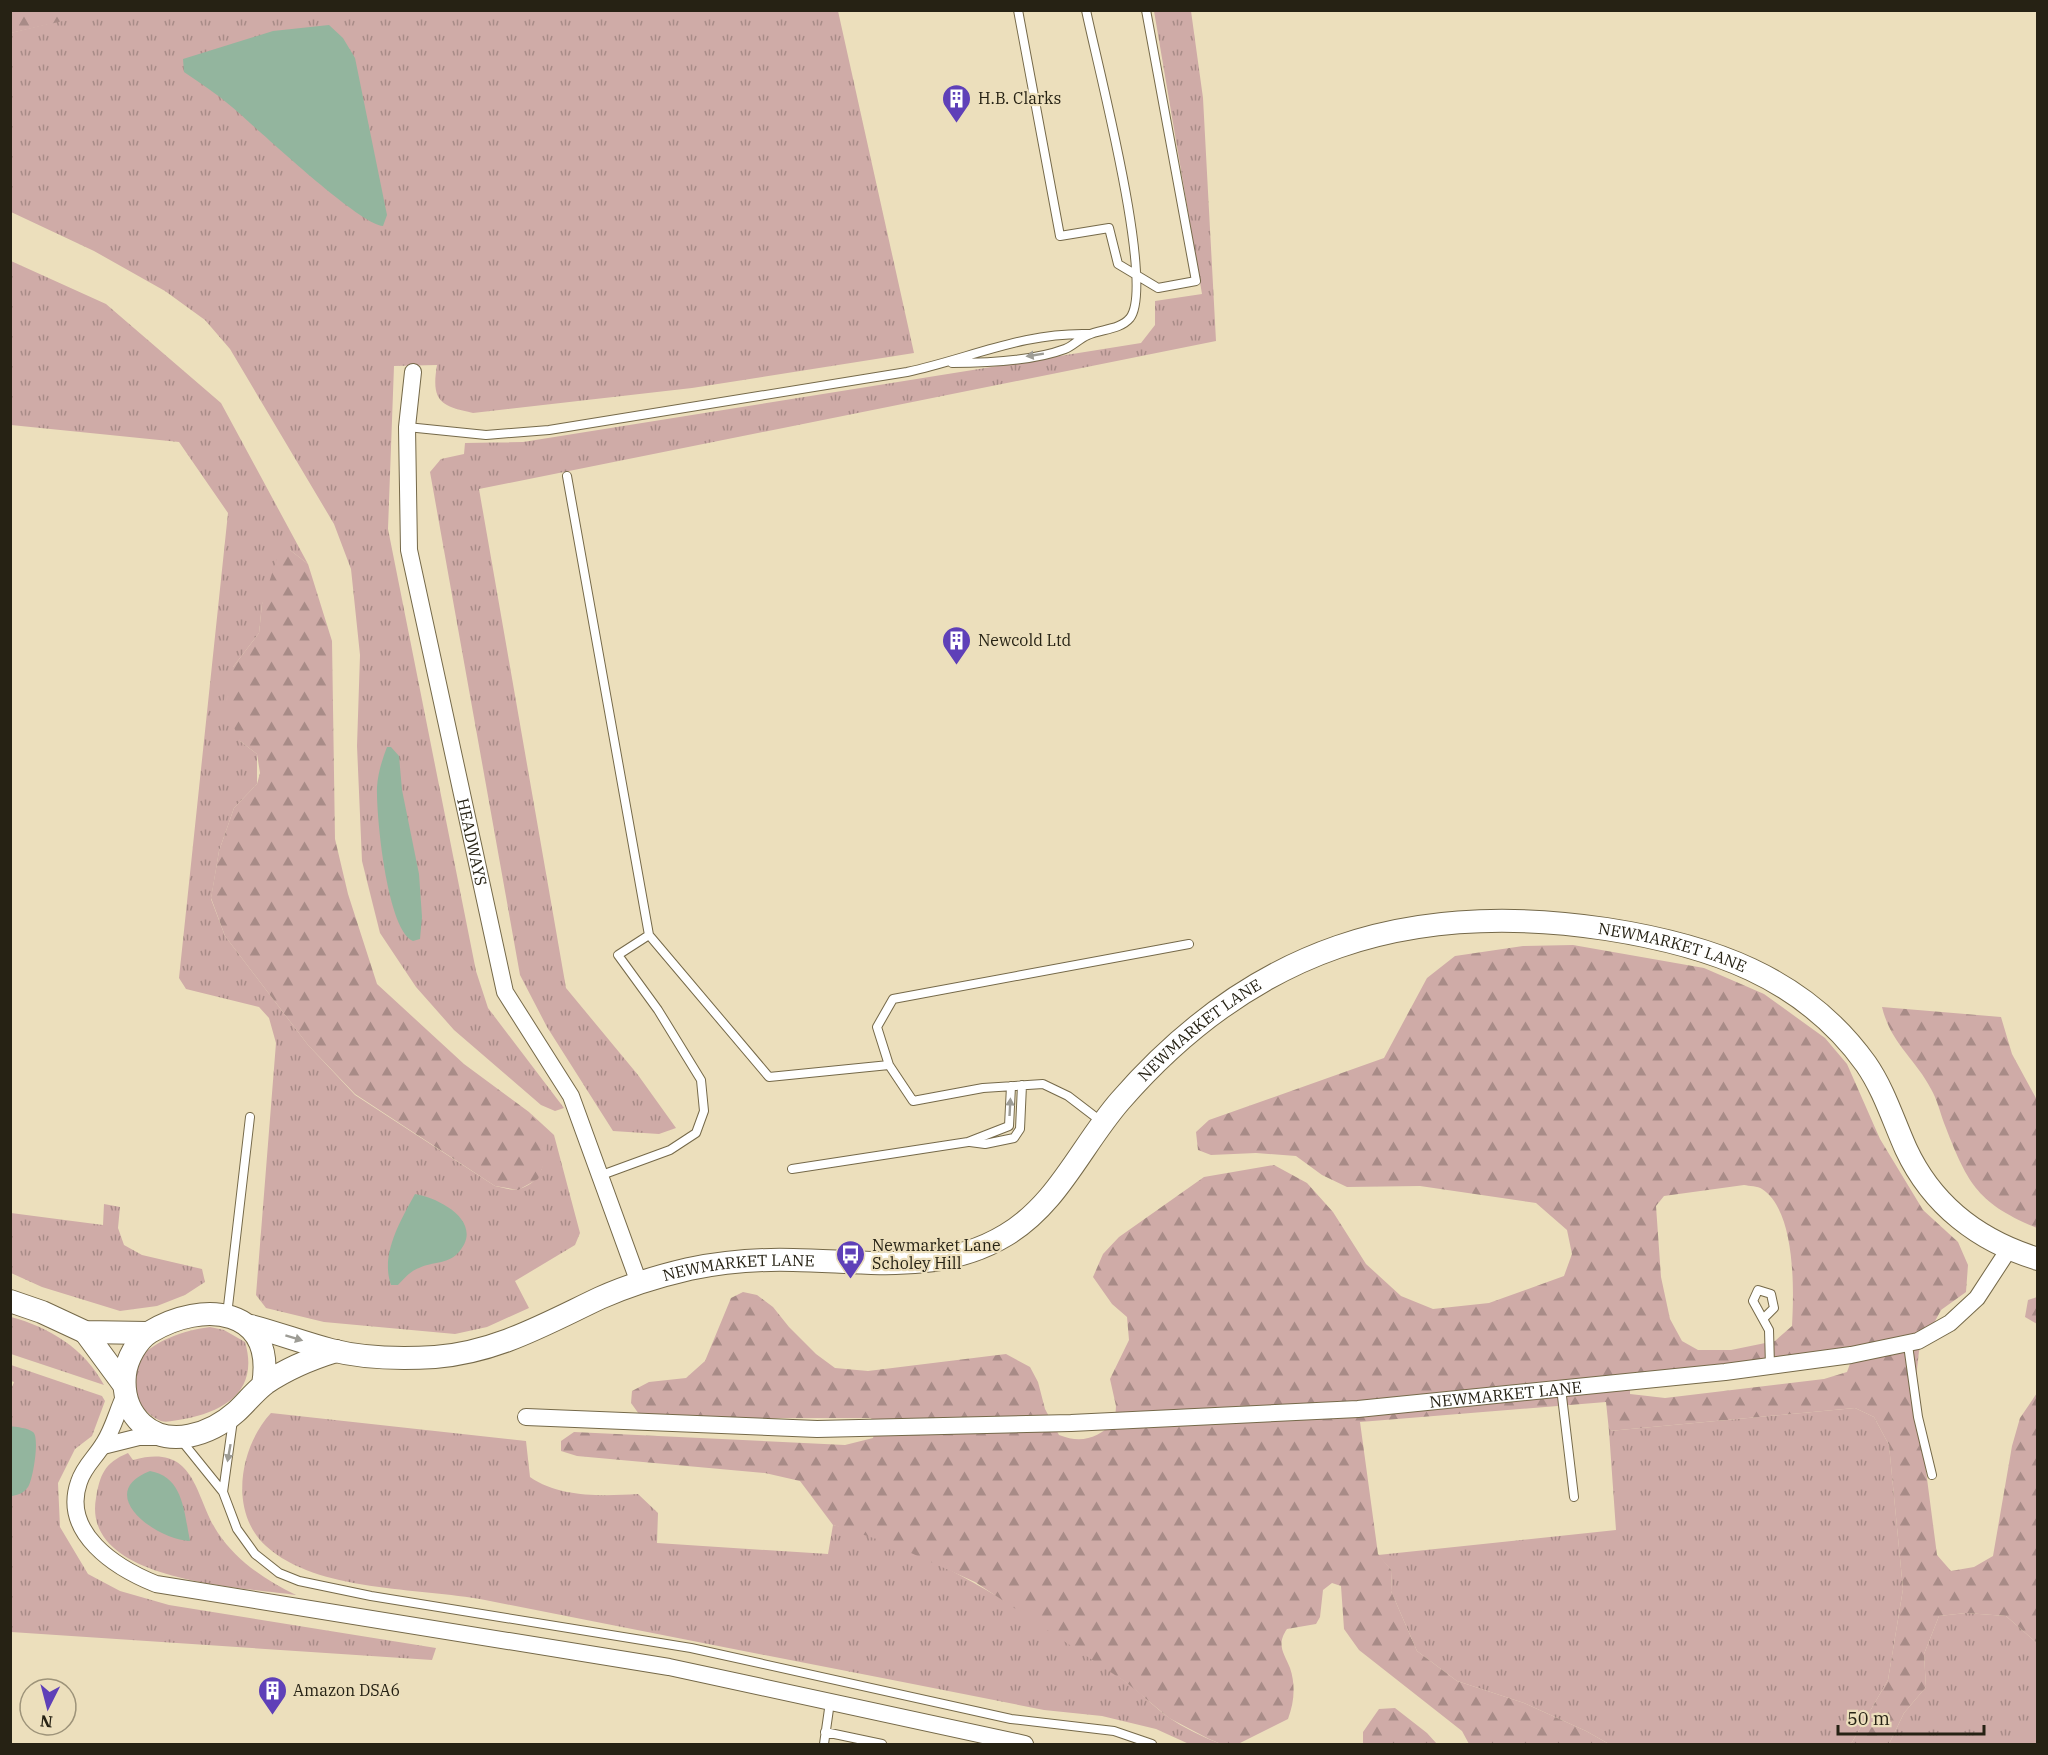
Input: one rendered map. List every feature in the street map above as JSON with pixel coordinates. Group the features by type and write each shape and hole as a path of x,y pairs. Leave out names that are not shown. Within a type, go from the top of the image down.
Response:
{"main road":[{"name":"NEWMARKET LANE","path":"124,1391 130,1355 147,1333 170,1321 191,1315 211,1313 226,1316 251,1326 336,1351 433,1357 490,1348 514,1340 601,1298 639,1283 695,1268 736,1262 796,1260 905,1263 948,1259 970,1252 1002,1238 1039,1211 1055,1192 1102,1122 1148,1069 1195,1026 1258,982 1323,951 1368,937 1412,927 1451,923 1556,924 1604,929 1655,939 1731,961 1774,980 1803,998 1825,1016 1864,1062 1877,1082 1916,1168 1941,1203 1959,1220 2009,1249 2037,1259"},
{"name":"NEWMARKET LANE","path":"10,1301 42,1312 85,1332 147,1333"},
{"path":"251,1326 264,1358 263,1385"},
{"name":"NEWMARKET LANE","path":"85,1332 124,1391 140,1422 170,1437 205,1431 234,1414 263,1385 292,1367 336,1351"}],"street":[{"name":"HEADWAYS","path":"413,372 408,427 409,550 505,992 571,1096 639,1283"},
{"name":"NEWMARKET LANE","path":"526,1417 817,1429 1035,1424 1303,1412 1770,1366 1908,1345 1933,1334 1964,1311 1987,1286 2009,1249"},
{"path":"124,1391 103,1446 88,1464 78,1484 75,1508 80,1523 95,1545 111,1560 156,1584 669,1667 1025,1744"},
{"path":"103,1446 139,1437 170,1437"}],"lane":[{"path":"1018,10 1060,236 1109,228 1118,264 1158,288 1196,281 1146,10"},
{"path":"408,427 486,435 549,430 772,396 946,363 999,345 1057,334 1089,334 1119,326 1129,319 1137,293 1137,275 1130,217 1086,10"},
{"path":"946,363 986,363 1048,353 1065,349 1089,334"},
{"path":"567,476 649,935 769,1077 889,1065"},
{"path":"599,1176 670,1150 696,1133 704,1111 701,1080 657,1010 618,955 649,935"},
{"path":"1102,1122 1068,1096 1043,1084 983,1088 913,1101 889,1065 877,1027 893,999 1189,944"},
{"path":"968,1142 985,1144 1014,1138 1020,1129 1022,1085"},
{"path":"792,1169 968,1142 1009,1126 1011,1086"},
{"path":"226,1316 250,1117"},
{"path":"1764,1318 1769,1330 1770,1366"},
{"path":"1908,1345 1918,1416 1932,1475"},
{"path":"1561,1388 1574,1497"},
{"path":"223,1492 234,1414"},
{"path":"170,1437 223,1492 237,1529 255,1554 279,1572 320,1587 708,1652 1011,1719 1114,1731 1152,1744"},
{"path":"824,1744 830,1702"},
{"path":"825,1732 882,1744"}],"green space":[{"path":"11,10 106,10 106,11 11,33"},
{"path":"106,10 838,11 914,353 692,388 473,413 453,408 440,400 435,387 437,365 394,366 388,529 476,971 488,1008 564,1108 555,1111 541,1105 454,1030 416,987 380,933 362,861 357,746 360,655 351,569 334,524 230,349 205,320 165,291 94,251 11,212 10,33"},
{"path":"1154,11 1191,11 1203,98 1216,341 479,489 566,988 638,1075 676,1128 659,1134 613,1131 547,1027 520,975 430,472 441,459 464,454 465,443 523,442 1141,343 1155,325 1155,301 1202,294"},
{"path":"11,261 106,304 221,403 308,564 290,550 262,604 259,633 233,667 240,741 257,754 257,784 234,808 219,851 211,899 225,936 308,1045 355,1095 495,1186 506,1189 516,1189 530,1184 538,1177 542,1167 543,1143 529,1112 554,1135 580,1233 575,1245 515,1281 529,1308 487,1327 455,1334 324,1322 266,1308 256,1295 276,1043 269,1018 259,1007 186,989 179,978 228,513 179,442 11,425"},
{"path":"280,549 290,550 308,564 332,641 335,839 348,894 377,984 464,1064 529,1112 538,1123 547,1140 545,1161 538,1179 518,1190 495,1186 355,1094 308,1045 225,936 211,898 219,851 234,808 257,784 260,773 257,754 240,741 223,703 233,667 259,633 262,604"},
{"path":"1573,945 1704,968 1764,994 1825,1038 1847,1064 1880,1139 1923,1210 1958,1242 1968,1265 1966,1292 1941,1310 1919,1351 1915,1387 1937,1555 1951,1571 1974,1567 1993,1556 2012,1446 2020,1418 2037,1393 2037,1643 2006,1616 1966,1613 1939,1616 1924,1654 1926,1687 1904,1713 1889,1744 1851,1744 1888,1680 1903,1589 1889,1445 1874,1417 1855,1408 1609,1431 1606,1402 1360,1422 1378,1554 1392,1571 1391,1591 1417,1651 1457,1681 1524,1703 1609,1744 1469,1744 1462,1731 1359,1650 1344,1629 1341,1586 1332,1583 1323,1590 1320,1617 1316,1624 1287,1629 1282,1640 1282,1649 1290,1668 1294,1688 1288,1719 1238,1744 1221,1744 1169,1718 1127,1683 975,1582 889,1543 833,1525 800,1481 765,1473 577,1456 561,1451 561,1441 574,1432 845,1445 873,1438 876,1426 871,1418 781,1418 661,1424 644,1421 631,1403 632,1391 649,1382 686,1378 705,1361 731,1298 743,1292 757,1295 773,1307 816,1354 835,1368 868,1371 1006,1354 1030,1367 1038,1382 1045,1409 1059,1435 1075,1439 1095,1436 1115,1422 1116,1406 1110,1379 1129,1340 1127,1317 1112,1304 1093,1277 1103,1254 1119,1237 1204,1177 1274,1165 1307,1183 1333,1212 1366,1264 1401,1296 1433,1309 1489,1303 1564,1276 1572,1254 1567,1230 1536,1203 1420,1186 1347,1187 1322,1175 1296,1156 1256,1153 1211,1155 1198,1150 1196,1132 1209,1120 1384,1058 1427,978 1455,956 1523,946","holes":["1744,1185 1762,1189 1773,1200 1781,1215 1787,1233 1792,1273 1792,1326 1775,1341 1731,1350 1698,1350 1682,1341 1670,1319 1661,1277 1656,1206 1664,1196","1851,1361 1847,1372 1824,1379 1665,1398 1630,1394 1630,1382"]},
{"path":"1882,1007 2001,1017 2012,1054 2037,1100 2037,1228 2000,1209 1976,1188 1967,1176 1933,1093 1891,1031"},
{"path":"104,1204 120,1207 118,1228 124,1245 142,1255 202,1269 205,1282 185,1295 157,1306 120,1311 42,1287 11,1273 11,1213 103,1225"},
{"path":"2037,1297 2037,1324 2025,1317 2028,1300"},
{"path":"11,1317 39,1327 65,1341 87,1361 104,1385 11,1354"},
{"path":"210,1327 224,1330 245,1342 248,1358 243,1385 226,1404 214,1410 172,1421 163,1422 156,1419 130,1393 136,1365 149,1349 158,1343 179,1334"},
{"path":"11,1365 102,1396 105,1401 92,1436 75,1449 58,1483 60,1527 88,1574 120,1591 169,1605 436,1648 432,1660 11,1632 10,1392 14,1382 11,1381"},
{"path":"1855,1408 1874,1417 1889,1445 1903,1589 1888,1680 1851,1744 1609,1744 1524,1703 1457,1681 1417,1651 1391,1591 1392,1571 1378,1555 1616,1530 1609,1431"},
{"path":"271,1413 526,1441 530,1477 542,1484 582,1494 638,1494 658,1513 657,1543 828,1554 833,1525 871,1536 910,1551 986,1590 1059,1635 1131,1686 1174,1721 1221,1744 1189,1744 1156,1729 1102,1716 1044,1710 485,1600 370,1586 313,1572 288,1561 266,1546 254,1532 246,1516 243,1479 246,1461 260,1427"},
{"path":"128,1453 133,1460 154,1456 170,1459 182,1466 191,1476 218,1533 234,1553 253,1569 296,1595 205,1583 170,1575 138,1563 113,1547 98,1526 96,1498 104,1471 113,1461"},
{"path":"1966,1613 2006,1616 2037,1643 2037,1744 1889,1744 1904,1713 1926,1687 1924,1654 1939,1616"},
{"path":"1395,1708 1427,1733 1437,1744 1363,1744 1363,1732 1379,1709"}],"shaded area":[{"path":"329,25 343,38 355,58 387,215 383,226 370,221 331,193 226,102 184,72 183,59 273,31"},
{"path":"387,747 391,747 399,756 402,790 419,874 422,917 420,939 413,941 404,932 396,916 381,845 377,787 380,767"},
{"path":"415,1194 436,1201 457,1214 467,1232 465,1243 453,1257 416,1269 398,1285 391,1285 388,1273 390,1249 398,1226"},
{"path":"10,1426 33,1432 36,1442 30,1483 23,1492 12,1496"},
{"path":"150,1471 161,1475 176,1488 184,1508 190,1541 161,1533 136,1514 129,1503 127,1491 134,1480"}],"place":[{"name":"H.B. Clarks","path":"957,124"},
{"name":"Newcold Ltd","path":"957,666"},
{"name":"Newmarket Lane Scholey Hill","path":"851,1280"},
{"name":"Amazon DSA6","path":"272,1716"}]}
